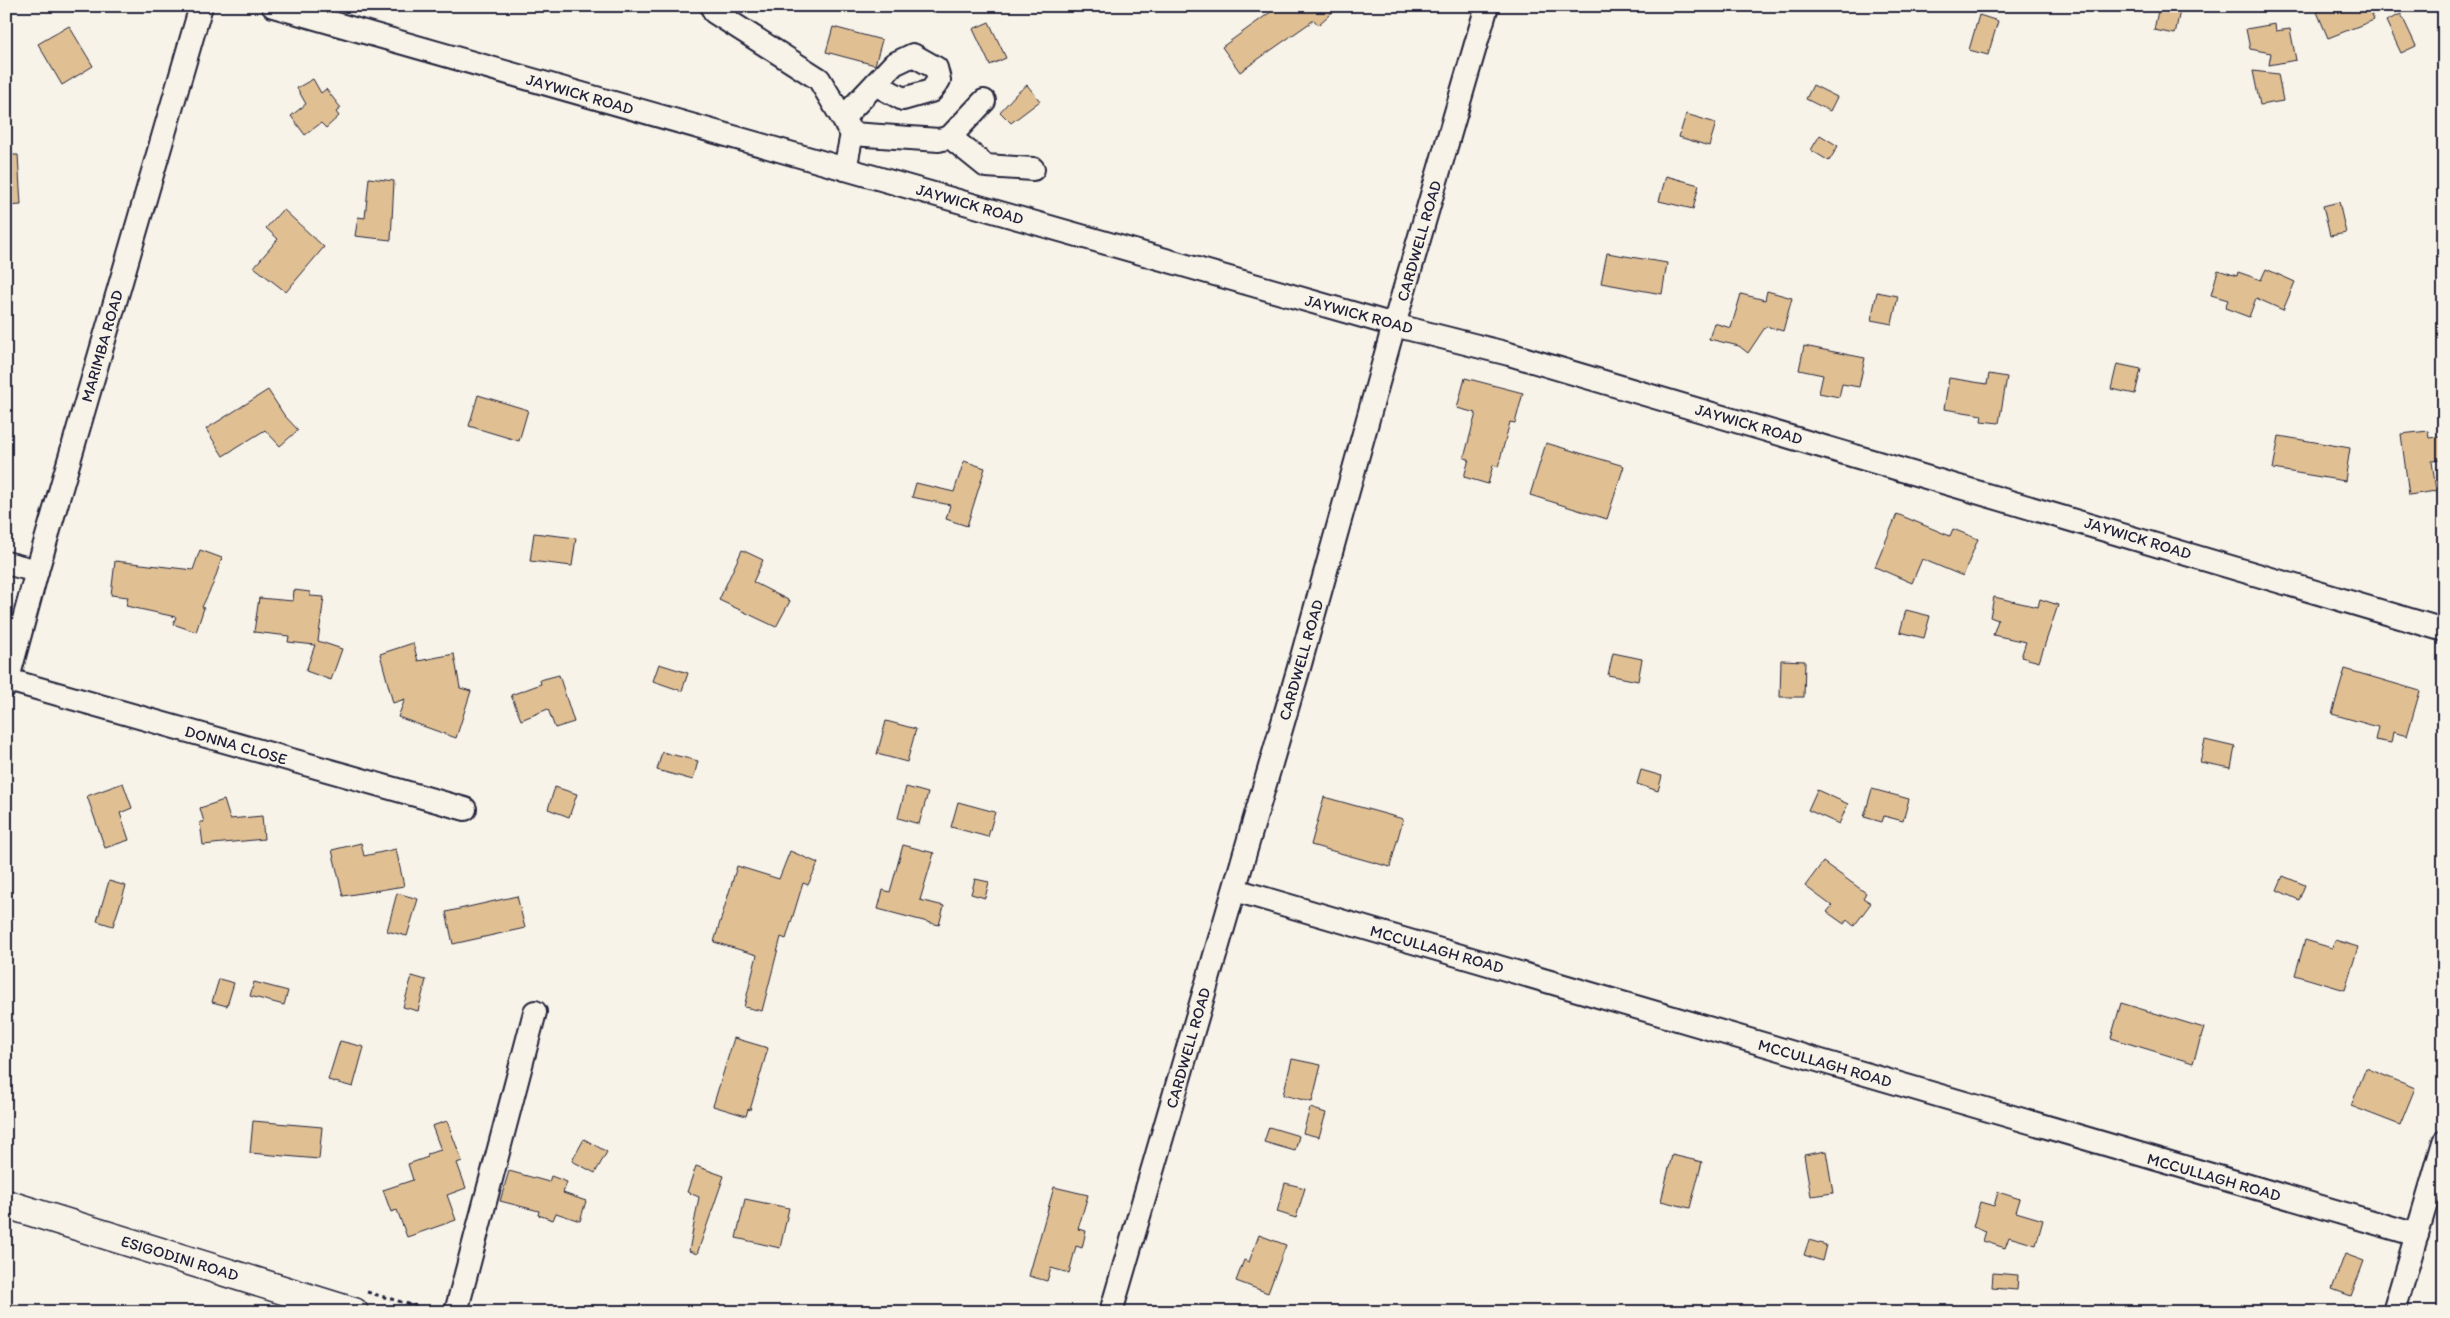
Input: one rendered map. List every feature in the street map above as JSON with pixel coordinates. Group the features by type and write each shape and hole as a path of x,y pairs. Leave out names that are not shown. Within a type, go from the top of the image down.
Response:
{"main road":[{"name":"ESIGODINI ROAD","path":"6,1204 354,1312"}],"street":[{"name":"MARIMBA ROAD","path":"7,683 37,572 201,6"},
{"name":"JAYWICK ROAD","path":"273,6 1394,325 1509,354 2444,630"},
{"path":"712,6 714,12 819,79 848,125 939,140 950,137 984,100"},
{"name":"CARDWELL ROAD","path":"1111,1312 1235,890 1394,325 1487,6"},
{"path":"845,169 848,125 875,84"},
{"path":"950,137 986,166 1034,169"},
{"path":"6,563 37,572"},
{"name":"DONNA CLOSE","path":"7,683 464,810"},
{"name":"MCCULLAGH ROAD","path":"1235,890 2416,1236"},
{"path":"456,1312 535,1012"},
{"path":"2394,1312 2444,1142"}],"building":[{"path":"1279,6 1339,6 1318,25 1314,20 1240,72 1222,47"},
{"path":"2159,6 2181,6 2175,34 2154,30"},
{"path":"2333,6 2368,6 2374,20 2328,38 2317,12"},
{"path":"2401,14 2416,46 2401,53 2386,21"},
{"path":"1979,15 1998,21 1988,55 1969,50"},
{"path":"989,22 1006,58 990,65 973,29"},
{"path":"2275,24 2276,31 2290,29 2296,60 2269,65 2271,53 2250,49 2246,29"},
{"path":"69,26 93,66 62,85 38,44"},
{"path":"833,27 882,40 875,65 826,52"},
{"path":"2253,71 2278,74 2283,101 2260,105"},
{"path":"313,79 321,93 326,89 341,108 336,112 339,116 326,128 321,123 305,135 291,116 306,104 297,88"},
{"path":"1027,85 1040,101 1011,123 1000,112"},
{"path":"1813,85 1837,97 1830,111 1806,99"},
{"path":"1686,114 1716,123 1709,146 1679,137"},
{"path":"1820,135 1838,146 1829,161 1811,150"},
{"path":"6,155 18,155 21,205 6,206"},
{"path":"1666,176 1699,185 1693,209 1659,201"},
{"path":"369,178 394,181 391,240 355,236 358,217 365,218"},
{"path":"2339,202 2346,233 2330,236 2323,206"},
{"path":"283,209 324,247 286,292 254,267 278,239 266,228"},
{"path":"1607,253 1667,263 1662,294 1601,283"},
{"path":"2266,269 2295,282 2283,310 2256,298 2249,317 2225,308 2228,300 2211,295 2218,270 2237,276 2238,272 2261,280"},
{"path":"1767,291 1792,298 1783,331 1766,326 1748,353 1739,346 1709,339 1714,323 1731,328 1741,294 1765,300"},
{"path":"1877,292 1898,296 1892,324 1871,320"},
{"path":"1804,346 1865,358 1859,387 1842,384 1839,397 1819,393 1823,375 1799,370"},
{"path":"2117,364 2141,369 2135,394 2111,389"},
{"path":"1989,374 2007,377 1999,423 1981,421 1982,415 1944,409 1949,378 1987,384"},
{"path":"1465,378 1523,393 1515,423 1510,422 1498,467 1493,465 1488,484 1464,477 1469,459 1464,458 1476,413 1457,408"},
{"path":"268,390 284,415 298,430 280,446 265,430 223,456 206,429"},
{"path":"478,395 528,410 519,441 469,426"},
{"path":"2428,431 2429,438 2444,436 2444,460 2432,461 2436,491 2409,495 2401,434"},
{"path":"2279,436 2350,448 2345,481 2273,469"},
{"path":"1546,443 1624,466 1607,519 1530,495"},
{"path":"964,461 985,468 967,526 946,519 950,505 912,497 916,483 954,492"},
{"path":"1897,514 1950,536 1953,529 1978,539 1963,576 1922,559 1912,583 1875,567"},
{"path":"534,533 576,538 572,566 530,561"},
{"path":"200,550 222,558 202,607 204,608 196,632 173,624 176,617 126,606 128,597 111,595 115,561 193,570"},
{"path":"742,550 763,560 753,582 790,601 776,627 719,600"},
{"path":"294,590 310,592 310,596 324,597 318,641 342,649 331,680 306,671 315,645 288,642 289,636 254,632 259,598 293,601"},
{"path":"1994,597 2038,607 2040,599 2058,605 2039,662 2021,657 2026,642 1993,635 1998,620 1990,617"},
{"path":"1906,610 1930,616 1924,638 1900,632"},
{"path":"413,643 418,661 454,654 460,688 471,691 456,738 398,717 405,699 393,703 380,654"},
{"path":"1613,653 1642,659 1638,681 1608,675"},
{"path":"1781,660 1805,661 1804,697 1780,697"},
{"path":"659,664 688,673 682,691 653,681"},
{"path":"2345,669 2420,691 2407,736 2393,732 2391,743 2375,740 2378,727 2332,714"},
{"path":"559,675 574,722 555,728 548,709 521,720 511,695 541,684 540,680"},
{"path":"886,721 916,729 907,762 877,754"},
{"path":"2205,740 2235,747 2231,768 2200,762"},
{"path":"662,752 698,761 693,780 657,770"},
{"path":"1641,770 1662,776 1658,791 1637,784"},
{"path":"123,783 132,808 120,813 129,840 105,848 87,796"},
{"path":"555,787 577,794 569,817 548,809"},
{"path":"906,787 928,793 919,824 898,818"},
{"path":"1872,789 1909,799 1903,821 1884,816 1882,822 1864,817"},
{"path":"1817,790 1848,804 1839,824 1808,810"},
{"path":"1324,797 1403,819 1390,867 1311,845"},
{"path":"224,800 230,819 262,816 264,839 203,845 200,822 204,822 200,808"},
{"path":"958,802 995,812 988,837 951,827"},
{"path":"361,843 364,856 396,849 404,886 343,896 332,850"},
{"path":"903,845 934,853 920,900 944,906 939,925 878,909 883,890 890,892"},
{"path":"790,851 818,863 808,885 803,883 786,939 781,937 762,1011 744,1007 757,955 714,942 737,866 779,879"},
{"path":"1823,862 1866,893 1863,898 1871,903 1854,926 1847,920 1844,924 1827,912 1832,906 1805,886"},
{"path":"2283,876 2305,885 2299,900 2277,890"},
{"path":"975,879 989,882 985,898 971,894"},
{"path":"109,881 126,886 113,926 97,921"},
{"path":"397,893 418,899 407,936 387,931"},
{"path":"517,896 525,928 453,944 446,912"},
{"path":"2305,940 2332,948 2335,940 2358,947 2345,990 2295,975"},
{"path":"412,976 426,980 418,1011 403,1007"},
{"path":"219,979 234,983 227,1006 212,1002"},
{"path":"254,982 288,991 284,1005 250,996"},
{"path":"2121,1003 2204,1028 2193,1063 2111,1038"},
{"path":"734,1038 768,1048 750,1110 748,1109 746,1116 713,1106"},
{"path":"340,1041 364,1047 353,1087 328,1080"},
{"path":"1292,1059 1321,1065 1312,1102 1283,1095"},
{"path":"2366,1068 2415,1088 2400,1125 2351,1106"},
{"path":"1310,1108 1326,1113 1319,1137 1303,1133"},
{"path":"253,1121 322,1127 319,1159 250,1153"},
{"path":"447,1121 462,1161 457,1163 466,1188 447,1195 456,1220 407,1237 397,1210 391,1212 383,1190 413,1180 408,1164 428,1157 427,1154 441,1150 432,1126"},
{"path":"1269,1127 1299,1136 1295,1151 1264,1142"},
{"path":"584,1139 607,1152 595,1173 572,1161"},
{"path":"1826,1151 1833,1193 1811,1196 1804,1155"},
{"path":"1672,1155 1702,1162 1690,1208 1661,1201"},
{"path":"696,1166 724,1176 697,1254 689,1251 699,1197 687,1192"},
{"path":"509,1171 549,1182 551,1176 567,1182 563,1193 586,1201 580,1221 556,1213 553,1220 538,1215 539,1211 500,1201"},
{"path":"1285,1183 1305,1188 1296,1218 1277,1212"},
{"path":"1054,1187 1088,1195 1078,1229 1086,1231 1082,1248 1076,1246 1069,1273 1051,1268 1047,1281 1029,1276"},
{"path":"1998,1192 2020,1199 2016,1212 2043,1220 2036,1245 2009,1237 2005,1248 1983,1241 1986,1231 1973,1227 1980,1202 1994,1206"},
{"path":"745,1199 789,1208 780,1248 736,1238"},
{"path":"1259,1235 1286,1245 1268,1293 1236,1281 1244,1260 1249,1262"},
{"path":"1809,1240 1826,1245 1822,1261 1804,1255"},
{"path":"2345,1254 2364,1261 2351,1296 2332,1289"},
{"path":"1993,1273 2018,1275 2017,1290 1992,1288"}]}
